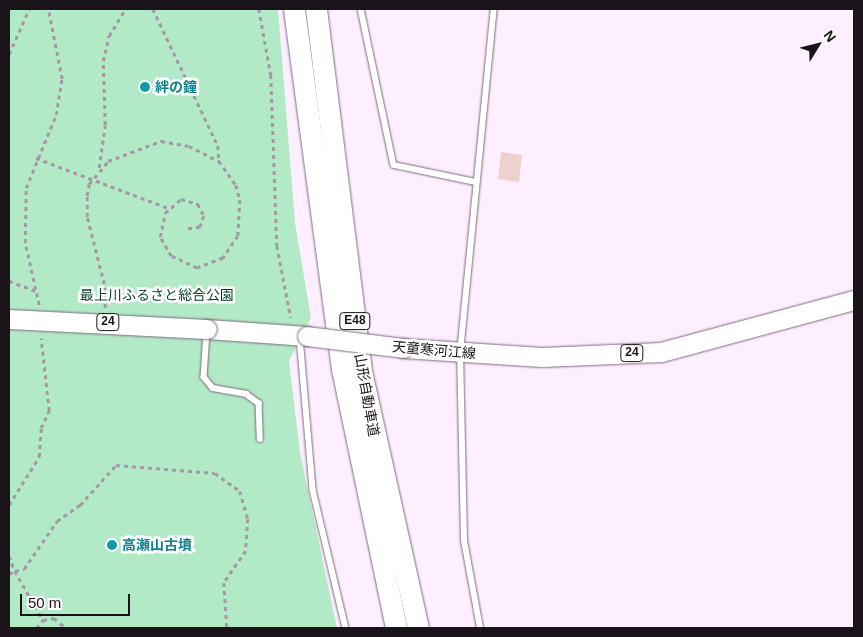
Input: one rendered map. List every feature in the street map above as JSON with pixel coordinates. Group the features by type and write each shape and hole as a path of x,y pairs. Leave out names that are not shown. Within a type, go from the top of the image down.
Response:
{"highway":[{"name":"山形自動車道","path":"294,9 342,369 396,628"},
{"name":"山形自動車道","path":"316,9 361,371 418,628"}],"main road":[{"name":"天童寒河江線","path":"9,320 106,322 303,336 460,353 542,356 661,352 854,300"}],"lane":[{"path":"362,9 394,165 476,182"},
{"path":"480,628 464,541 460,353 494,9"},
{"path":"207,330 204,377 213,388 246,394 259,403 260,439"},
{"path":"303,336 313,490 346,628"}],"path":[{"path":"9,54 29,9"},
{"path":"99,169 105,125 103,60 109,36 125,9"},
{"path":"153,9 218,146 219,160"},
{"path":"259,9 272,75 277,246 290,316 303,336"},
{"path":"39,309 37,291 25,244 26,188 36,158 56,115 62,79 47,10"},
{"path":"106,322 104,284 87,217 92,179 99,169 128,150 161,141 189,146 219,160 236,184 241,214 238,236 223,258 197,268 171,256 160,237 168,208 181,199 198,204 204,222 193,231 188,229"},
{"path":"36,158 168,208"},
{"path":"9,281 37,291"},
{"path":"9,505 39,457 41,428 50,411 41,335"},
{"path":"9,574 24,569 57,522 80,505 116,465 215,473 240,491 248,519 246,551 224,583 227,628"},
{"path":"9,556 15,571 43,620"},
{"path":"36,628 43,620 59,620 66,628"},
{"path":"95,628 106,628"}],"green space":[{"name":"最上川ふるさと総合公園","path":"9,9 278,9 295,223 311,318 289,361 300,453 337,628 9,628"}],"building":[{"path":"501,152 522,155 519,182 498,179"}],"place":[{"name":"絆の鐘","path":"145,87"},
{"name":"高瀬山古墳","path":"112,545"}]}
